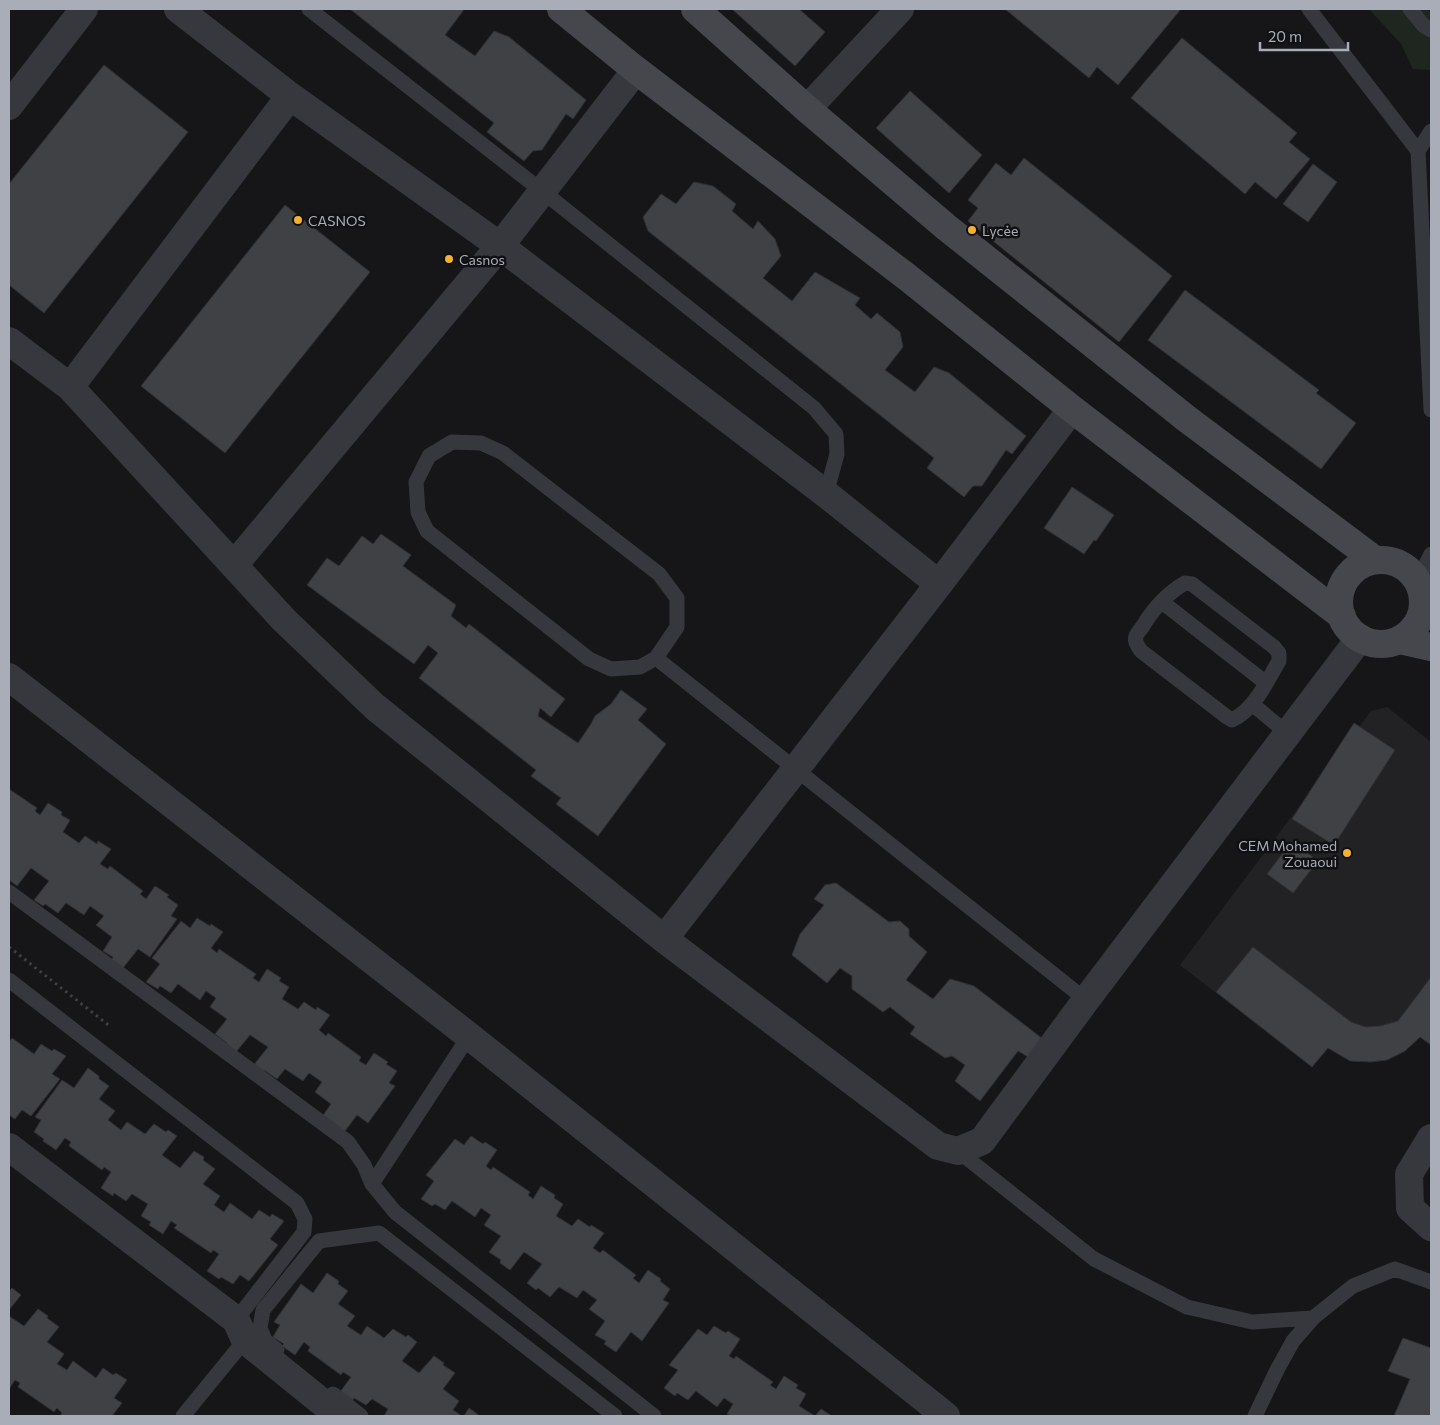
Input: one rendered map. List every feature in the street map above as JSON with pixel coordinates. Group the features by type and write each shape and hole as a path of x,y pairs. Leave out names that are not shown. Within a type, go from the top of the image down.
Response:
{"main road":[{"path":"561,9 636,70 907,277 1072,409 1342,616"},
{"path":"694,9 807,109 946,227 1171,406 1375,560"},
{"path":"1375,560 1392,561 1406,568 1424,590 1423,608 1419,621 1411,632 1400,640 1387,644 1373,643 1360,638 1352,632 1346,625 1339,604 1340,592 1345,580 1353,571 1375,560"},
{"path":"1400,640 1431,647"}],"street":[{"path":"9,106 84,9"},
{"path":"178,9 290,96 500,246 826,494 939,584"},
{"path":"807,109 900,9"},
{"path":"234,566 500,246 636,70"},
{"path":"70,388 290,96"},
{"path":"9,341 70,388 284,620 375,707 664,939 938,1146 958,1151 982,1141 1086,1000 1360,638"},
{"path":"664,939 1072,409"},
{"path":"9,676 469,1036 946,1416"},
{"path":"1431,1138 1409,1174 1410,1208 1431,1227"},
{"path":"9,1147 241,1330 339,1416"}],"lane":[{"path":"309,9 542,191 814,408 836,434 837,454 826,494"},
{"path":"1309,9 1418,152 1431,410"},
{"path":"1410,9 1424,26 1431,30"},
{"path":"1418,152 1431,131"},
{"path":"452,442 481,443 503,453 659,574 676,598 678,627 656,658 640,667 611,669 589,659 427,531 418,512 416,482 429,456 452,442"},
{"path":"1424,590 1431,554"},
{"path":"1185,583 1192,584 1274,647 1279,653 1279,661 1266,683 1252,704 1232,720 1141,651 1136,644 1136,637 1149,616 1162,602 1185,583"},
{"path":"1162,602 1266,683"},
{"path":"656,658 1086,1000"},
{"path":"1252,704 1287,733"},
{"path":"9,892 348,1142 364,1165 372,1184 395,1212 654,1416"},
{"path":"9,980 297,1203 305,1219 304,1232 183,1416"},
{"path":"372,1184 469,1036"},
{"path":"958,1151 1094,1259 1187,1308 1252,1322 1313,1318"},
{"path":"361,1416 265,1340 260,1328 263,1310 319,1241 379,1233 615,1416"},
{"path":"1255,1416 1293,1342 1313,1318 1353,1286 1395,1269 1431,1282"}],"shaded area":[{"path":"1369,9 1431,9 1431,70 1413,69 1401,44"},
{"name":"CEM Mohamed Zouaoui","path":"1387,707 1431,742 1431,1045 1420,1037 1405,1051 1387,1060 1328,1048 1312,1067 1180,965 1371,711"}],"building":[{"path":"350,9 463,9 445,35 475,56 494,31 509,37 586,100 573,119 566,114 542,150 533,151 524,161 487,132 494,123"},
{"path":"732,9 799,9 825,32 795,66"},
{"path":"1005,9 1181,9 1118,85 1097,67 1089,78"},
{"path":"1182,38 1297,133 1289,142 1310,159 1276,199 1255,182 1245,194 1131,98"},
{"path":"104,65 188,132 44,313 9,285 9,184"},
{"path":"910,91 982,155 949,193 876,128"},
{"path":"1024,158 1172,276 1119,342 968,221 978,208 968,200 996,163 1011,175"},
{"path":"1313,164 1337,182 1308,222 1283,204"},
{"path":"694,182 713,186 736,204 732,211 753,229 758,221 775,239 781,256 763,278 792,301 815,272 860,298 855,305 871,319 877,313 900,332 903,347 885,370 915,392 934,367 949,373 1026,436 1012,454 1006,450 982,486 973,486 964,497 927,468 934,458 648,231 643,217 661,194 676,204"},
{"path":"285,205 370,272 225,453 141,386"},
{"path":"1185,290 1319,390 1316,393 1356,423 1321,469 1148,340"},
{"path":"1072,487 1114,515 1096,541 1094,540 1084,554 1044,528"},
{"path":"381,534 411,555 403,566 456,605 451,616 466,628 469,624 565,699 551,717 540,708 538,716 578,743 595,716 611,704 621,690 647,709 638,720 666,744 598,836 556,804 561,798 531,776 536,770 419,678 438,653 428,645 414,664 307,585 327,558 339,566 362,536 373,544"},
{"path":"1354,723 1395,750 1334,845 1292,819"},
{"path":"9,789 37,808 35,811 40,815 48,803 62,812 61,815 70,820 63,832 79,843 85,836 97,844 98,841 111,849 100,864 108,869 110,866 143,891 140,894 146,899 155,886 169,895 167,897 178,905 171,916 177,919 150,957 138,949 123,968 112,960 113,957 103,951 112,937 96,925 104,916 90,906 84,915 66,903 58,913 45,904 43,906 34,900 49,881 31,868 17,886 9,880"},
{"path":"1292,841 1318,861 1293,893 1267,874"},
{"path":"836,883 889,922 900,921 909,929 909,936 927,952 906,980 933,999 950,979 974,986 1043,1039 1030,1058 1018,1051 980,1101 955,1081 965,1065 952,1056 945,1058 910,1034 915,1027 890,1007 883,1012 852,989 852,976 840,968 827,983 792,955 800,934 824,905 814,899 825,885"},
{"path":"197,918 223,932 211,948 217,953 219,949 256,974 253,978 259,982 267,969 281,978 279,981 289,987 282,999 298,1009 304,1002 316,1010 317,1007 330,1015 319,1030 326,1036 328,1033 361,1057 359,1061 366,1065 374,1053 388,1062 386,1064 397,1071 389,1083 395,1086 368,1123 357,1115 342,1135 322,1117 331,1104 315,1092 322,1082 309,1073 303,1081 285,1069 277,1079 264,1070 262,1073 253,1066 268,1047 250,1035 236,1052 226,1045 227,1043 215,1034 227,1019 210,1007 216,998 206,991 200,1000 178,984 171,993 160,986 158,989 146,982 160,964 152,958 181,921 190,928"},
{"path":"1253,947 1351,1022 1366,1027 1380,1026 1398,1021 1431,977 1431,1045 1420,1037 1405,1051 1387,1060 1371,1062 1350,1061 1328,1048 1312,1067 1216,992"},
{"path":"12,1038 34,1054 41,1044 52,1051 54,1049 66,1056 52,1074 60,1079 31,1116 22,1110 15,1119 9,1115 9,1042"},
{"path":"88,1068 109,1086 99,1099 115,1111 108,1120 121,1130 127,1122 145,1134 154,1124 166,1132 168,1130 177,1136 162,1155 180,1168 194,1151 204,1157 203,1160 215,1169 203,1184 220,1196 214,1205 224,1212 230,1203 252,1219 259,1210 270,1217 272,1214 284,1221 270,1239 278,1245 249,1281 240,1275 233,1284 221,1277 219,1279 207,1271 219,1254 213,1250 211,1253 174,1228 177,1225 171,1221 163,1234 149,1225 151,1222 141,1216 148,1204 132,1194 126,1201 114,1193 113,1196 101,1188 111,1172 104,1167 102,1170 69,1146 71,1142 65,1138 56,1150 34,1132 41,1120 35,1117 62,1080 74,1088"},
{"path":"471,1136 497,1150 486,1166 491,1170 493,1167 530,1192 528,1195 533,1199 541,1186 555,1195 554,1198 563,1204 556,1216 572,1226 578,1219 604,1233 593,1248 600,1253 603,1250 636,1275 633,1278 639,1283 648,1270 661,1279 660,1281 670,1289 663,1300 669,1303 642,1341 631,1332 616,1352 604,1344 606,1341 595,1335 605,1321 589,1309 597,1300 583,1290 577,1298 559,1287 550,1297 538,1288 536,1290 527,1283 542,1264 524,1252 510,1270 500,1263 501,1260 489,1252 501,1236 484,1225 491,1215 481,1208 475,1217 452,1201 445,1210 435,1204 432,1206 421,1199 434,1181 426,1175 455,1139 464,1145"},
{"path":"327,1273 339,1281 338,1284 348,1291 338,1304 355,1316 347,1326 361,1335 367,1326 384,1338 393,1329 406,1337 408,1335 417,1342 402,1361 419,1373 434,1356 455,1373 443,1389 459,1401 453,1410 462,1416 384,1416 388,1409 372,1399 366,1405 340,1392 351,1377 343,1372 341,1375 308,1351 310,1347 304,1342 295,1355 282,1346 284,1344 273,1337 280,1325 274,1322 301,1284 313,1293"},
{"path":"12,1288 21,1295 9,1310 9,1289"},
{"path":"38,1309 59,1327 47,1342 64,1354 57,1364 67,1370 73,1361 96,1378 103,1368 113,1375 116,1373 127,1380 114,1398 122,1403 112,1416 60,1416 62,1413 57,1408 54,1412 18,1387 20,1383 15,1380 9,1389 9,1316 24,1326"},
{"path":"714,1326 726,1333 728,1331 740,1339 729,1356 734,1359 736,1356 773,1382 770,1385 776,1389 784,1376 798,1385 796,1388 806,1394 799,1406 815,1416 731,1416 727,1414 733,1404 724,1398 717,1407 696,1391 688,1400 677,1393 675,1396 664,1388 678,1370 669,1365 698,1329 707,1335"},
{"path":"1403,1338 1431,1348 1431,1416 1394,1416 1410,1379 1388,1371"},
{"path":"469,1408 480,1416 464,1416"},
{"path":"821,1409 832,1416 815,1416"}],"place":[{"name":"CASNOS","path":"298,220"},
{"name":"Lycėe","path":"972,230"},
{"name":"Casnos","path":"449,259"},
{"name":"CEM Mohamed Zouaoui","path":"1347,853"}]}
